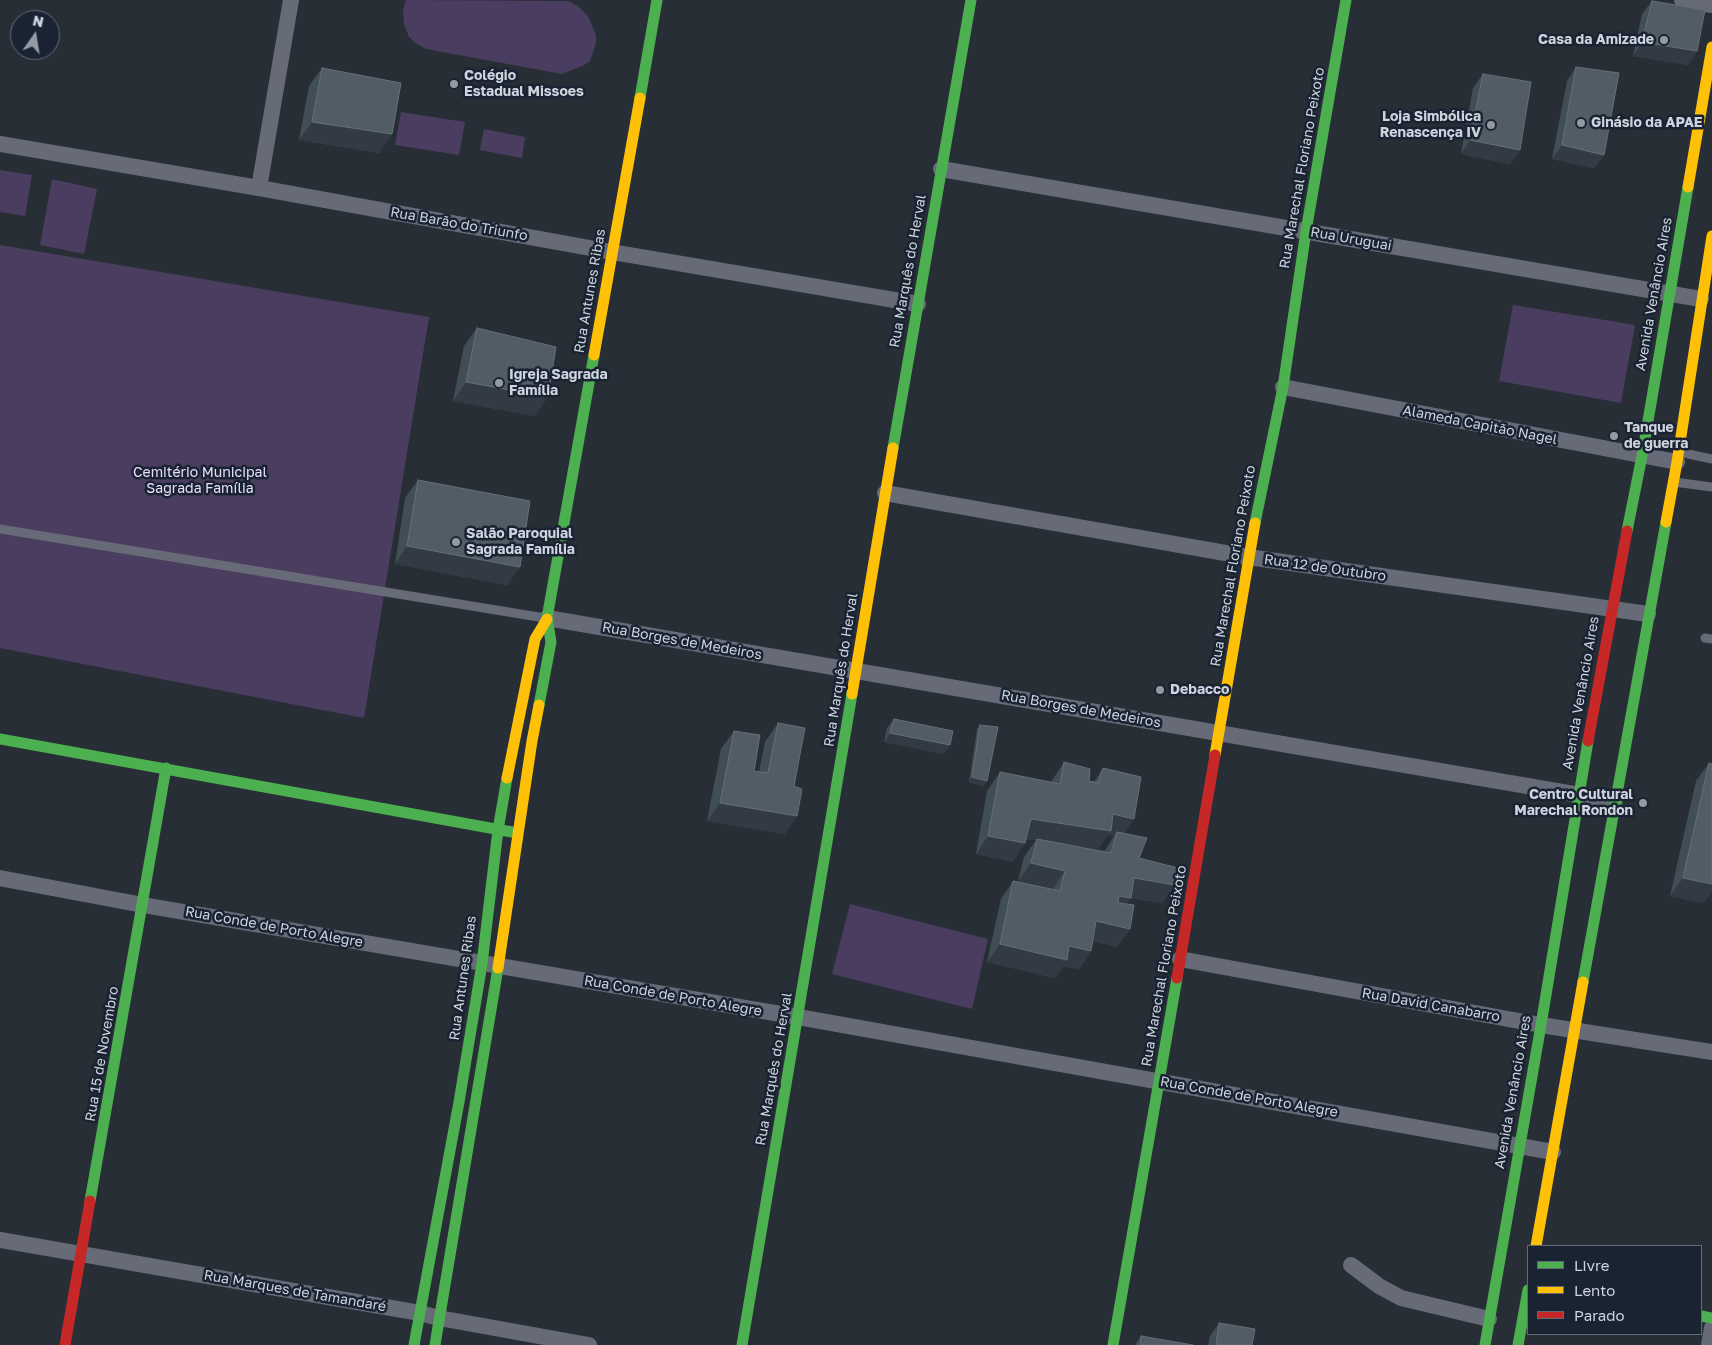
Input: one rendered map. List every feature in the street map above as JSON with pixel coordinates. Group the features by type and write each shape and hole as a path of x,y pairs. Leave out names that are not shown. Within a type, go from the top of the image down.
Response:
{"street":[{"path":"260,188 291,0"},
{"name":"Rua Antunes Ribas","path":"435,1345 498,966 532,741 551,642 547,618 657,0"},
{"name":"Rua Marquês do Herval","path":"742,1345 970,0"},
{"name":"Rua Marechal Floriano Peixoto","path":"1113,1345 1248,557 1283,387 1306,231 1346,0"},
{"path":"1682,0 1712,5"},
{"name":"Avenida Venâncio Aires","path":"1485,1345 1489,1319 1500,1278 1518,1146 1560,932 1578,795 1642,456 1712,47"},
{"name":"Rua Barão do Triunfo","path":"0,144 918,304"},
{"name":"Rua Uruguai","path":"941,169 1701,299"},
{"path":"1536,1245 1574,1029 1586,937 1615,802 1648,614 1674,482 1712,236"},
{"name":"Alameda Capitão Nagel","path":"1283,387 1642,456 1678,457"},
{"name":"Rua 12 de Outubro","path":"885,493 1248,557 1648,614"},
{"name":"Rua Antunes Ribas","path":"414,1345 459,1102 482,964 498,830 514,738 535,639 547,618"},
{"name":"Rua Borges de Medeiros","path":"547,618 1615,802"},
{"path":"514,738 532,741"},
{"path":"0,739 518,833"},
{"name":"Rua 15 de Novembro","path":"65,1345 166,768"},
{"name":"Rua Conde de Porto Alegre","path":"0,878 143,905 798,1017 1553,1152"},
{"name":"Rua David Canabarro","path":"1180,959 1541,1025 1712,1052"},
{"path":"459,1102 475,1105"},
{"name":"Rua Marques de Tamandaré","path":"0,1240 420,1313 589,1345"},
{"path":"1351,1265 1379,1286 1402,1298 1489,1319"},
{"path":"1518,1345 1526,1285"},
{"path":"1709,1345 1712,1328"}],"lane":[{"path":"1678,457 1712,459"},
{"path":"1674,482 1712,487"},
{"path":"0,529 547,618"}],"green space":[{"path":"406,0 568,1 578,6 588,16 596,35 596,43 590,61 562,74 426,49 409,37 404,24 403,10"},
{"path":"401,112 465,122 459,155 395,145"},
{"path":"484,129 525,137 522,158 480,150"},
{"path":"0,170 32,175 25,216 0,212"},
{"path":"52,179 97,189 84,254 40,245"},
{"name":"Cemitério Municipal Sagrada Família","path":"0,245 429,317 364,718 0,648"},
{"path":"1513,305 1635,325 1621,403 1499,381"},
{"path":"850,904 988,939 972,1009 832,974"}],"building":[{"path":"1652,1 1705,10 1697,51 1642,42"},
{"name":"Ginásio da APAE","path":"1576,67 1619,73 1604,155 1562,145"},
{"path":"322,68 401,83 392,134 312,122"},
{"name":"Loja Simbólica Renascença IV","path":"1483,74 1531,82 1520,150 1470,140"},
{"path":"477,328 556,347 548,397 466,382"},
{"name":"Salão Paroquial Sagrada Família","path":"418,480 530,501 520,567 407,546"},
{"path":"894,719 953,731 950,745 890,733"},
{"path":"778,723 805,728 794,786 802,789 797,816 720,803 734,731 760,735 754,771 768,773"},
{"path":"980,725 998,727 987,781 972,777"},
{"path":"1064,762 1090,769 1089,781 1098,783 1103,768 1141,777 1134,819 1113,814 1111,831 1031,819 1025,843 988,836 1000,772 1060,784"},
{"path":"1709,763 1712,764 1712,884 1683,878"},
{"path":"1117,832 1147,838 1139,858 1178,868 1175,885 1134,878 1131,898 1119,896 1118,903 1134,905 1130,929 1096,921 1091,951 1069,946 1067,960 1000,944 1013,881 1060,891 1065,871 1031,863 1037,839 1111,853"},
{"path":"1219,1323 1255,1329 1252,1345 1216,1345"},
{"path":"1141,1336 1193,1345 1140,1345"}],"traffic: fast":[{"path":"640,98 657,0"},
{"path":"893,448 971,0"},
{"path":"1255,523 1283,387 1306,231 1346,0"},
{"path":"1627,531 1642,456 1688,187"},
{"path":"539,705 551,642 547,618 594,355"},
{"path":"1583,982 1666,522"},
{"path":"742,1345 852,694"},
{"path":"0,739 512,832"},
{"path":"1485,1345 1588,741"},
{"path":"90,1201 166,768"},
{"path":"414,1345 459,1102 482,964 498,830 507,778"},
{"path":"435,1345 498,968"},
{"path":"1113,1345 1177,978"},
{"path":"1518,1345 1527,1296"},
{"path":"1702,1316 1712,1318"}],"traffic: slow":[{"path":"1688,187 1712,47"},
{"path":"594,355 640,98"},
{"path":"1666,522 1712,236"},
{"path":"852,694 893,448"},
{"path":"1215,755 1255,523"},
{"path":"507,778 535,639 547,619"},
{"path":"498,968 539,705"},
{"path":"1536,1245 1583,982"}],"traffic: jam":[{"path":"1588,741 1627,531"},
{"path":"1177,978 1215,755"},
{"path":"65,1345 90,1201"}],"place":[{"name":"Casa da Amizade","path":"1664,40"},
{"name":"Colégio Estadual Missoes","path":"454,84"},
{"name":"Ginásio da APAE","path":"1581,123"},
{"name":"Loja Simbólica Renascença IV","path":"1491,125"},
{"name":"Igreja Sagrada Família","path":"499,383"},
{"name":"Tanque de guerra","path":"1614,436"},
{"name":"Salão Paroquial Sagrada Família","path":"456,542"},
{"name":"Debacco","path":"1160,690"},
{"name":"Centro Cultural Marechal Rondon","path":"1643,803"}]}
